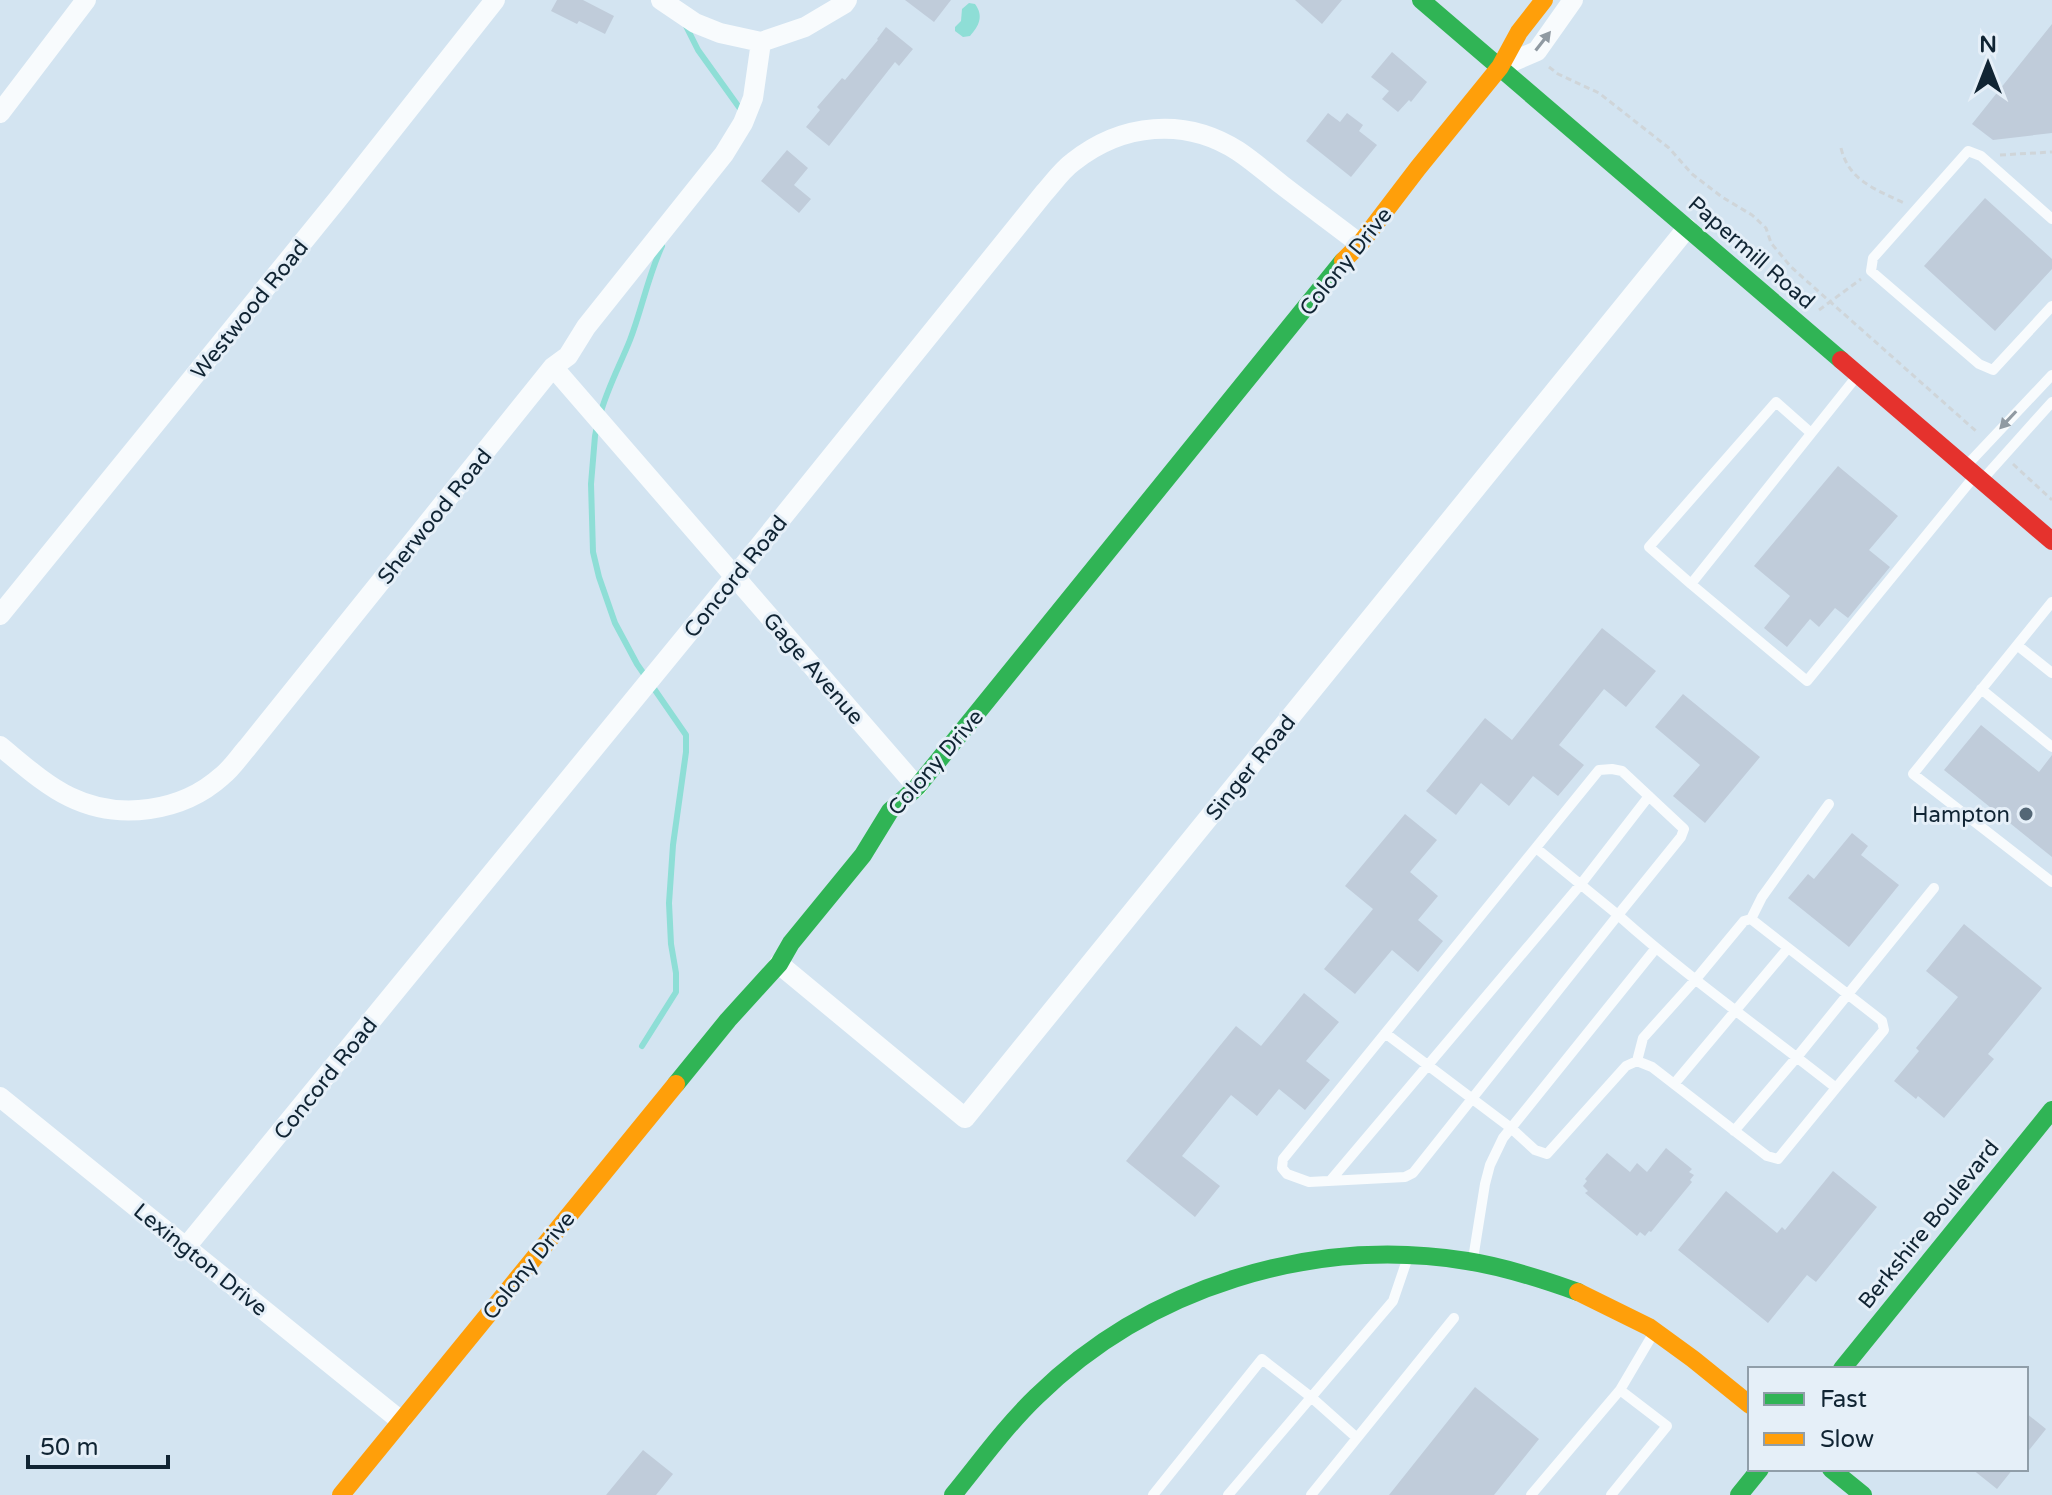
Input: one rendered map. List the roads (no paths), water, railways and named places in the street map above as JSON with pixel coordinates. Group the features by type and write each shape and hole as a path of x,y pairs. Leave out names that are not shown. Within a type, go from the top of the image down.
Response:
{"street":[{"path":"0,113 86,0"},
{"name":"Westwood Road","path":"0,615 495,0"},
{"path":"661,0 695,23 720,33 761,42 805,27 847,0"},
{"name":"Papermill Road","path":"1421,0 2052,541"},
{"name":"Colony Drive","path":"341,1495 728,1020 779,964 791,943 867,848 890,811 917,787 1342,262 1360,244 1500,67 1519,32 1544,0"},
{"name":"Colony Drive","path":"1500,67 1537,51 1573,0"},
{"name":"Sherwood Road","path":"0,746 71,797 110,809 139,811 166,806 196,793 222,776 553,367 568,356 586,327 724,154 743,123 753,98 761,42"},
{"name":"Concord Road","path":"186,1247 1071,163 1101,143 1147,128 1184,129 1204,134 1238,151 1360,244"},
{"name":"Singer Road","path":"779,964 965,1118 1687,228"},
{"name":"Gage Avenue","path":"553,367 917,787"},
{"name":"Lexington Drive","path":"0,1097 401,1421"},
{"name":"Berkshire Boulevard","path":"1844,1367 2040,1132 2052,1110"},
{"path":"953,1495 1036,1396 1097,1346 1134,1322 1214,1284 1307,1260 1352,1255 1437,1256 1545,1279 1633,1318 1685,1352 1748,1403"},
{"path":"1739,1495 1758,1471"},
{"path":"1833,1471 1863,1495"}],"lane":[{"path":"2052,219 1981,156 1968,151 1873,258 1871,271 1979,364 1993,370 2052,306"},
{"path":"1691,584 1858,375"},
{"path":"1811,433 1776,402 1649,547 1807,681 1974,474 1988,442 2052,375"},
{"path":"1974,474 2004,456 2052,402"},
{"path":"2052,602 1913,774 2052,882"},
{"path":"2017,645 2052,673"},
{"path":"1981,689 2052,747"},
{"path":"1599,770 1622,771 1649,796 1684,829 1681,837 1413,1173 1405,1177 1309,1182 1287,1174 1282,1168 1283,1159 1599,770"},
{"path":"1330,1181 1581,884 1649,796"},
{"path":"1637,1061 1643,1038 1744,921 1751,919 1762,897 1829,804"},
{"path":"1536,848 1656,948 1836,1088"},
{"path":"1734,1131 1934,888"},
{"path":"1385,1033 1511,1128 1535,1150 1547,1154 1626,1066 1637,1061 1652,1067 1767,1156 1778,1159 1884,1030 1882,1021 1751,919"},
{"path":"1472,1261 1485,1184 1503,1138 1656,948"},
{"path":"1674,1084 1788,948"},
{"path":"1228,1495 1393,1301 1409,1254"},
{"path":"1311,1495 1454,1318"},
{"path":"1531,1495 1620,1390 1655,1332"},
{"path":"1153,1495 1262,1359 1357,1438"},
{"path":"1611,1495 1667,1426 1620,1390"}],"waterway":[{"path":"686,26 698,50 741,110"},
{"path":"600,415 662,246"},
{"path":"597,426 591,484 593,552 599,577 615,623 637,664 686,735 669,903 676,992 642,1046"}],"place":[{"name":"Hampton","path":"2026,814"}]}
